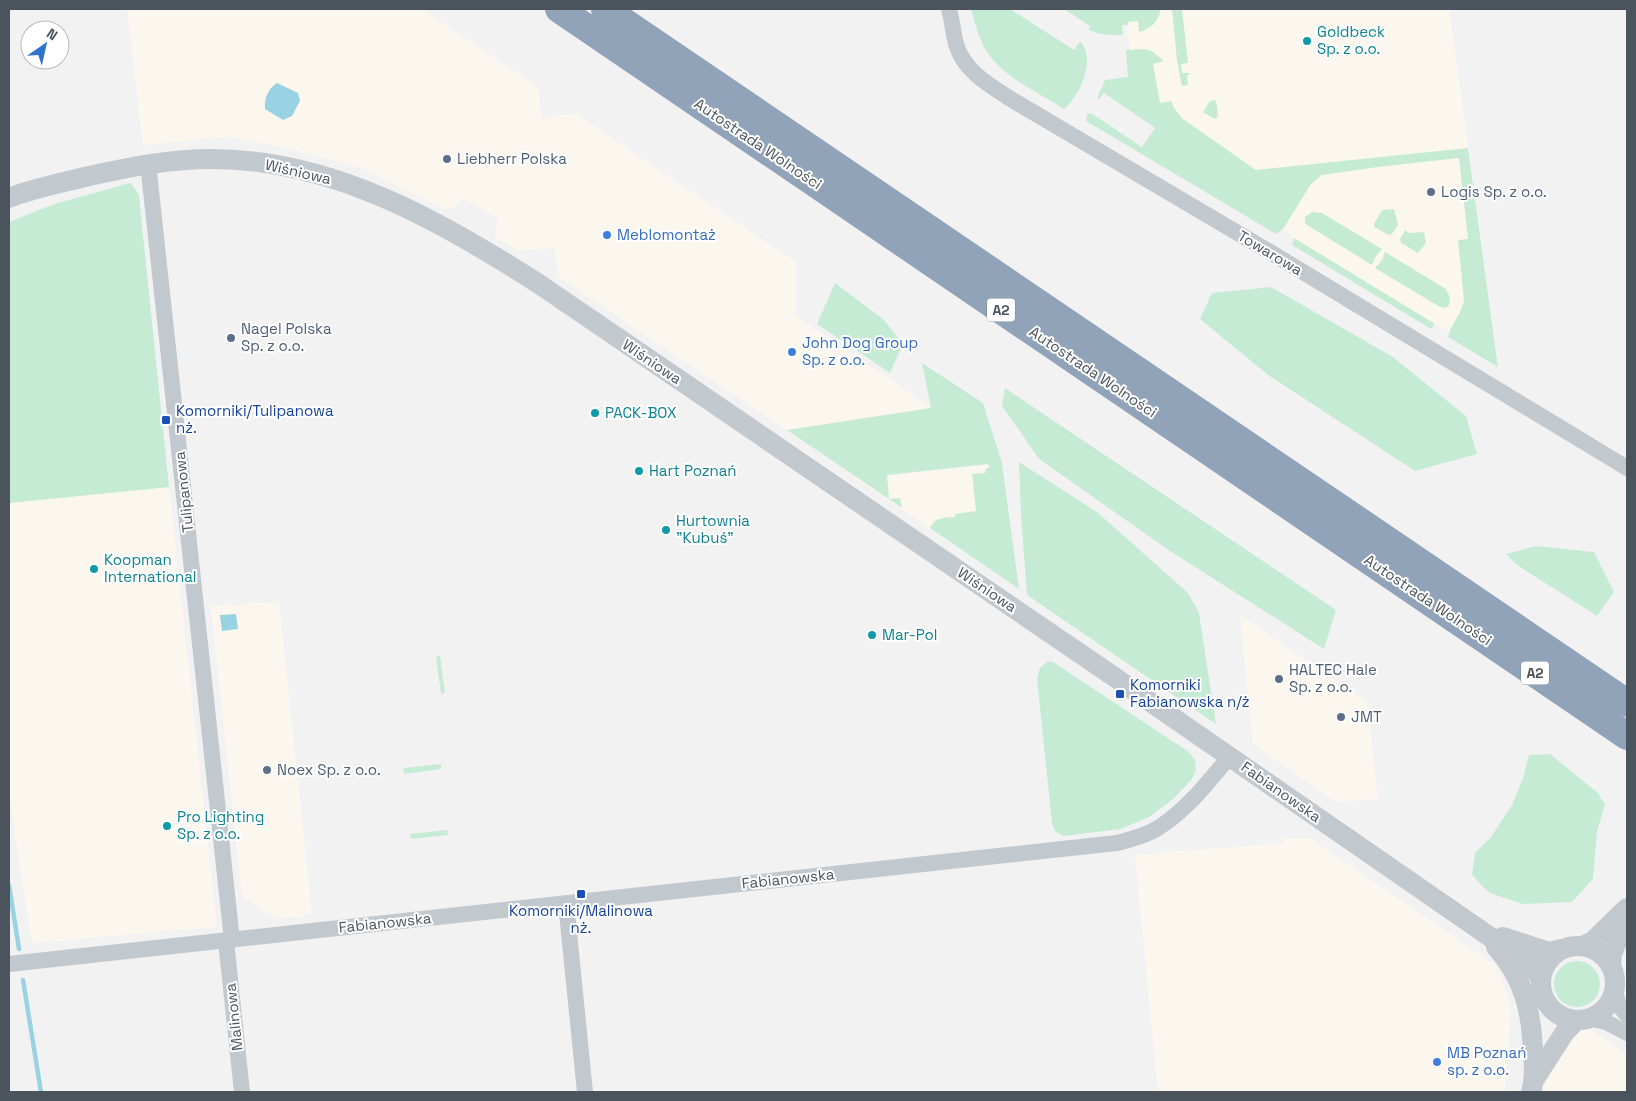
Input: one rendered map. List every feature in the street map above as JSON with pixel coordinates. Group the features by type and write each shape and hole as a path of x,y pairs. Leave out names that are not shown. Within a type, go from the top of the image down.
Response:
{"highway":[{"name":"Autostrada Wolności","path":"559,9 1627,736"},
{"name":"Autostrada Wolności","path":"605,9 1627,703"}],"street":[{"name":"Towarowa","path":"949,9 957,46 968,66 981,80 1627,468"},
{"name":"Wiśniowa","path":"9,198 58,184 148,164 190,159 245,160 291,168 370,192 439,224 539,284 1230,756"},
{"name":"Tulipanowa","path":"148,164 229,941"},
{"name":"Fabianowska","path":"9,964 1117,843 1139,837 1157,829 1179,812 1202,790 1230,756 1529,964 1541,978"},
{"path":"566,904 585,1092"},
{"path":"1583,946 1593,941 1627,908"},
{"path":"1611,966 1612,954 1627,917"},
{"name":"Fabianowska","path":"1482,931 1549,952 1562,949"},
{"path":"1482,931 1506,958 1520,983 1529,1009 1532,1033 1533,1086"},
{"name":"Malinowa","path":"229,941 242,1092"},
{"path":"1574,945 1583,946 1598,952 1607,959 1616,981 1614,994 1609,1005 1600,1013 1583,1019 1565,1032 1533,1086 1547,1017 1541,978 1545,966 1552,956 1562,949 1574,945"},
{"path":"1615,987 1616,999 1627,1015"},
{"path":"1546,1002 1554,1011 1565,1018 1606,1022 1627,1033"}],"shaded area":[{"path":"127,9 422,9 538,87 541,118 576,114 796,262 796,316 932,408 787,430 558,276 555,248 519,251 495,237 498,218 462,198 455,207 446,209 363,169 295,150 232,137 143,145"},
{"path":"1157,9 1449,9 1498,363 1449,333 1449,331 1294,238 1283,229 1281,230 1131,86 1127,17"},
{"path":"1002,463 1009,522 933,530 857,479"},
{"path":"169,487 217,927 32,943 9,796 9,503"},
{"path":"279,602 312,915 278,919 242,896 211,606"},
{"path":"1240,615 1367,702 1378,799 1336,802 1253,744"},
{"name":"MB Poznań sp. z o.o.","path":"1283,838 1310,838 1498,967 1511,1008 1505,1092 1158,1092 1135,855 1284,843"},
{"path":"1581,1028 1594,1032 1627,1054 1627,1092 1543,1092 1556,1055"}],"green space":[{"path":"971,9 1010,9 1074,50 1080,41 1085,49 1087,67 1081,87 1064,109 1022,84 994,61 982,42"},
{"path":"1064,9 1161,9 1158,18 1148,29 1139,32 1138,21 1128,22 1128,25 1122,25 1123,35 1114,35 1101,34 1088,29 1090,26"},
{"path":"1172,9 1182,9 1188,63 1181,64 1182,73 1189,73 1190,75 1187,75 1188,85 1182,86 1177,61"},
{"path":"1144,49 1152,51 1164,61 1153,64 1160,103 1171,101 1183,119 1256,170 1468,148 1498,367 1448,337 1464,300 1458,240 1468,239 1459,158 1322,175 1311,184 1283,229 1276,234 1086,121 1087,114 1091,113 1142,147 1155,128 1104,93 1099,99 1097,98 1105,80 1128,77 1126,50"},
{"path":"1216,100 1218,116 1215,119 1203,112 1210,101"},
{"path":"130,183 139,196 169,487 9,503 9,222 54,204"},
{"path":"1394,209 1398,225 1392,234 1389,235 1374,227 1382,210"},
{"path":"1312,212 1322,213 1382,249 1372,265 1307,225 1305,217"},
{"path":"1405,230 1409,233 1424,232 1426,243 1418,253 1401,243 1400,239"},
{"path":"1294,238 1435,324 1431,329 1292,245"},
{"path":"1385,252 1446,289 1450,298 1449,305 1445,308 1440,307 1375,268 1382,260"},
{"path":"835,283 884,320 903,344 890,373 817,324"},
{"path":"1271,287 1393,357 1466,416 1477,454 1415,471 1268,375 1200,319 1212,293"},
{"path":"922,363 983,403 1002,463 1019,589 930,528 934,522 940,519 955,517 955,514 976,511 972,474 985,473 986,468 989,468 988,464 887,475 889,499 900,498 902,508 787,430 931,408"},
{"path":"1005,388 1336,610 1324,649 1167,549 1039,459 1002,406"},
{"path":"1019,462 1097,512 1188,593 1199,613 1216,724 1027,595"},
{"path":"1536,546 1594,552 1614,592 1597,616 1517,565 1506,554"},
{"path":"440,656 445,693 441,694 436,657"},
{"path":"1048,661 1053,662 1189,752 1195,760 1196,770 1192,779 1172,800 1149,817 1121,829 1064,836 1056,831 1052,823 1037,679 1040,668"},
{"path":"1550,754 1598,793 1605,805 1597,831 1593,879 1572,902 1523,904 1492,894 1485,889 1472,875 1475,853 1491,837 1512,805 1523,778 1529,755"},
{"path":"441,764 441,769 404,774 403,768"},
{"path":"447,830 448,835 411,839 410,834"},
{"path":"1572,961 1582,961 1596,971 1600,984 1596,997 1590,1003 1582,1007 1572,1007 1558,997 1554,989 1554,979 1564,965"}],"water":[{"path":"277,83 298,93 300,101 292,116 283,120 265,109 267,94"},
{"path":"236,614 238,629 222,631 220,615"}],"waterway":[{"path":"9,885 19,949"},
{"path":"23,980 41,1092"}],"place":[{"name":"Goldbeck Sp. z o.o.","path":"1307,41"},
{"name":"Liebherr Polska","path":"447,159"},
{"name":"Logis Sp. z o.o.","path":"1431,192"},
{"name":"Meblomontaż","path":"607,235"},
{"name":"Nagel Polska Sp. z o.o.","path":"231,338"},
{"name":"John Dog Group Sp. z o.o.","path":"792,352"},
{"name":"PACK-BOX","path":"595,413"},
{"name":"Komorniki/Tulipanowa nż.","path":"166,420"},
{"name":"Hart Poznań","path":"639,471"},
{"name":"Hurtownia \"Kubuś\"","path":"666,530"},
{"name":"Koopman International","path":"94,569"},
{"name":"Mar-Pol","path":"872,635"},
{"name":"HALTEC Hale Sp. z o.o.","path":"1279,679"},
{"name":"Komorniki Fabianowska n/ż","path":"1120,694"},
{"name":"JMT","path":"1341,717"},
{"name":"Noex Sp. z o.o.","path":"267,770"},
{"name":"Pro Lighting Sp. z o.o.","path":"167,826"},
{"name":"Komorniki/Malinowa nż.","path":"581,894"},
{"name":"MB Poznań sp. z o.o.","path":"1437,1062"}]}
